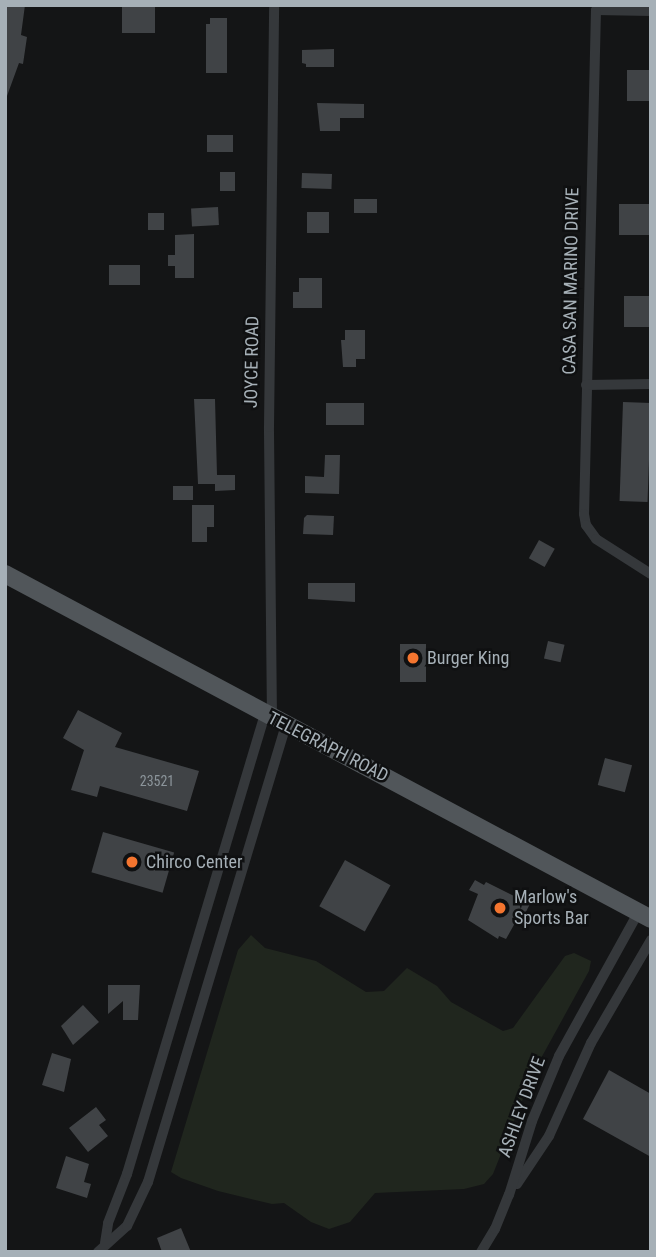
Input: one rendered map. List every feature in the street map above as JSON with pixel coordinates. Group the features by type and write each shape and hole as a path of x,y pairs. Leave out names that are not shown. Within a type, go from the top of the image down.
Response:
{"main road":[{"name":"TELEGRAPH ROAD","path":"5,574 644,916"}],"street":[{"name":"JOYCE ROAD","path":"274,5 269,427 274,720"},
{"name":"CASA SAN MARINO DRIVE","path":"651,11 596,10 586,384 586,525 596,539 651,574"},
{"path":"586,384 651,384"},
{"path":"104,1249 108,1223 127,1174 217,876 274,720"},
{"path":"104,1249 127,1226 138,1208 239,884 274,720"},
{"path":"217,876 239,884"},
{"name":"ASHLEY DRIVE","path":"481,1252 491,1238 509,1195 542,1096 572,1033 644,916"},
{"name":"ASHLEY DRIVE","path":"509,1195 549,1136 591,1043 651,940"},
{"path":"192,957 214,964"},
{"path":"572,1033 591,1043"},
{"path":"155,1079 176,1087"}],"shaded area":[{"path":"251,935 265,948 316,961 366,992 384,991 407,968 437,986 451,1002 503,1031 513,1028 565,956 574,953 591,961 589,971 534,1071 493,1174 484,1184 464,1189 375,1193 350,1222 329,1229 311,1222 284,1203 272,1204 218,1191 171,1172 238,950"}],"building":[{"path":"5,5 25,5 21,35 27,37 23,64 19,63 7,96"},
{"path":"122,5 155,5 155,33 122,33"},
{"path":"210,18 227,18 227,73 206,73 206,24 210,24"},
{"path":"334,49 334,67 306,67 306,64 302,63 302,50"},
{"path":"627,70 651,70 651,101 627,101"},
{"path":"317,103 364,104 364,118 340,118 340,131 320,131"},
{"path":"207,135 233,135 233,152 207,152"},
{"path":"220,172 235,172 235,191 220,191"},
{"path":"302,173 332,174 331,189 301,188"},
{"path":"354,199 377,199 377,213 354,213"},
{"path":"619,204 651,204 651,235 619,235"},
{"path":"218,207 219,225 192,226 191,208"},
{"path":"307,212 329,212 329,233 307,233"},
{"path":"148,213 164,213 164,230 148,230"},
{"path":"194,234 194,278 175,278 175,266 168,266 168,255 175,255 175,235"},
{"path":"109,265 140,265 140,285 109,285"},
{"path":"299,278 322,278 322,308 293,308 293,292 299,292"},
{"path":"624,296 651,296 651,327 624,327"},
{"path":"345,330 365,330 365,359 356,359 356,367 343,367 341,340 345,340"},
{"path":"194,399 215,399 217,475 235,475 235,490 215,491 215,484 198,484"},
{"path":"623,402 651,403 648,502 620,501"},
{"path":"326,403 364,403 364,425 326,425"},
{"path":"325,455 340,455 339,494 305,493 305,476 324,477"},
{"path":"173,486 193,486 193,500 173,500"},
{"path":"192,505 214,505 214,527 207,527 207,542 192,542"},
{"path":"307,515 334,516 333,535 303,534 304,518"},
{"path":"539,540 555,549 545,567 529,558"},
{"path":"308,583 355,583 355,602 308,599"},
{"path":"548,641 565,645 561,662 544,659"},
{"name":"Burger King","path":"400,644 426,644 426,682 400,682"},
{"path":"78,710 122,733 115,747 199,771 187,811 100,786 97,797 71,790 84,750 63,738"},
{"path":"605,758 632,765 625,792 598,785"},
{"name":"Chirco Center","path":"103,832 174,852 163,893 91,872"},
{"path":"345,860 390,885 365,932 319,906"},
{"name":"Marlow's Sports Bar","path":"475,880 484,885 486,882 530,904 519,925 515,923 506,939 499,936 498,939 468,920 478,894 469,890"},
{"path":"108,985 140,985 138,1020 123,1020 123,1001 108,1014"},
{"path":"83,1005 99,1022 73,1045 61,1026"},
{"path":"52,1053 71,1059 64,1092 42,1085"},
{"path":"609,1070 651,1094 651,1157 583,1119"},
{"path":"96,1107 106,1120 99,1125 108,1136 88,1152 69,1128"},
{"path":"66,1156 89,1164 84,1182 91,1184 87,1198 56,1188"},
{"path":"181,1228 191,1252 162,1252 157,1238"}],"place":[{"name":"Burger King","path":"413,658"},
{"name":"Chirco Center","path":"132,862"},
{"name":"Marlow's Sports Bar","path":"500,908"}]}
